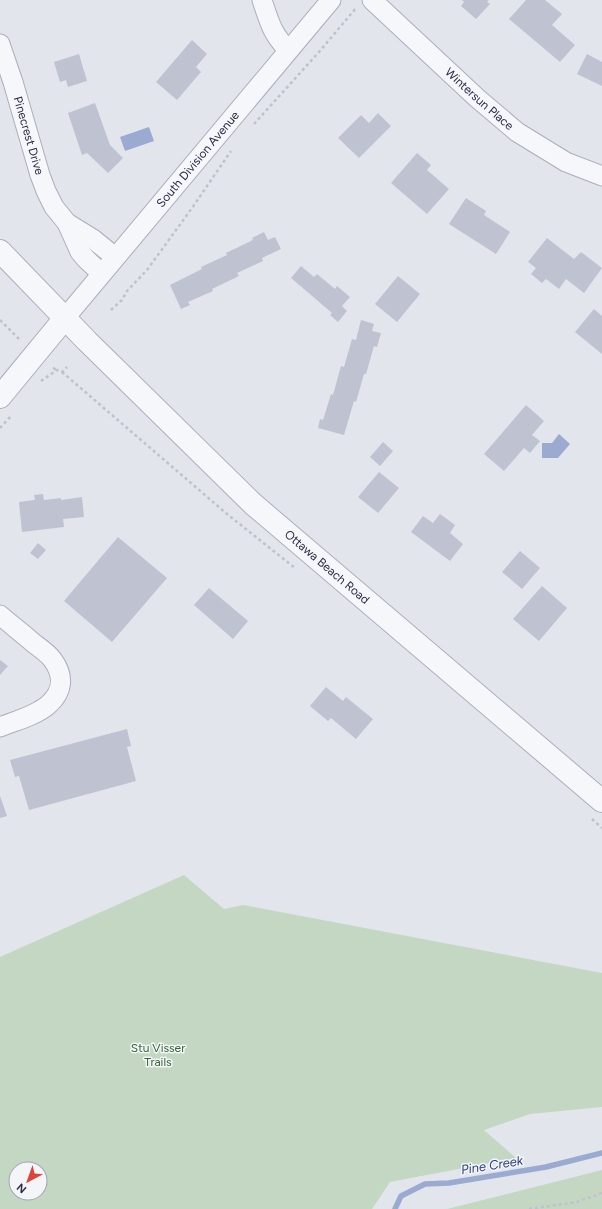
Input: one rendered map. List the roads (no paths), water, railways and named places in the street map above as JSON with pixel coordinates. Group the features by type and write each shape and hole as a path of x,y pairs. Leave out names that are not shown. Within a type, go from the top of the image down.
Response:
{"street":[{"path":"262,0 271,27 279,40 288,50"},
{"name":"South Division Avenue","path":"65,318 330,0"},
{"name":"Wintersun Place","path":"365,3 517,132 566,162 602,176"},
{"name":"Pinecrest Drive","path":"0,44 46,191 54,207 67,223 80,252 102,273"},
{"name":"Pinecrest Drive","path":"67,223 93,239 115,257"},
{"name":"Ottawa Beach Road","path":"0,251 65,318 253,504 602,801"},
{"path":"7,404 65,318"},
{"path":"0,615 52,659 58,669 61,679 57,695 47,706 33,714 0,728"}],"water":[{"path":"149,127 154,141 125,151 120,137"},
{"path":"559,434 570,444 558,458 542,458 542,443 552,443"}],"waterway":[{"name":"Pine Creek","path":"395,1209 401,1196 425,1184 449,1183 546,1167 602,1153"}],"park label":[{"name":"Stu Visser Trails","path":"158,1055"}]}
